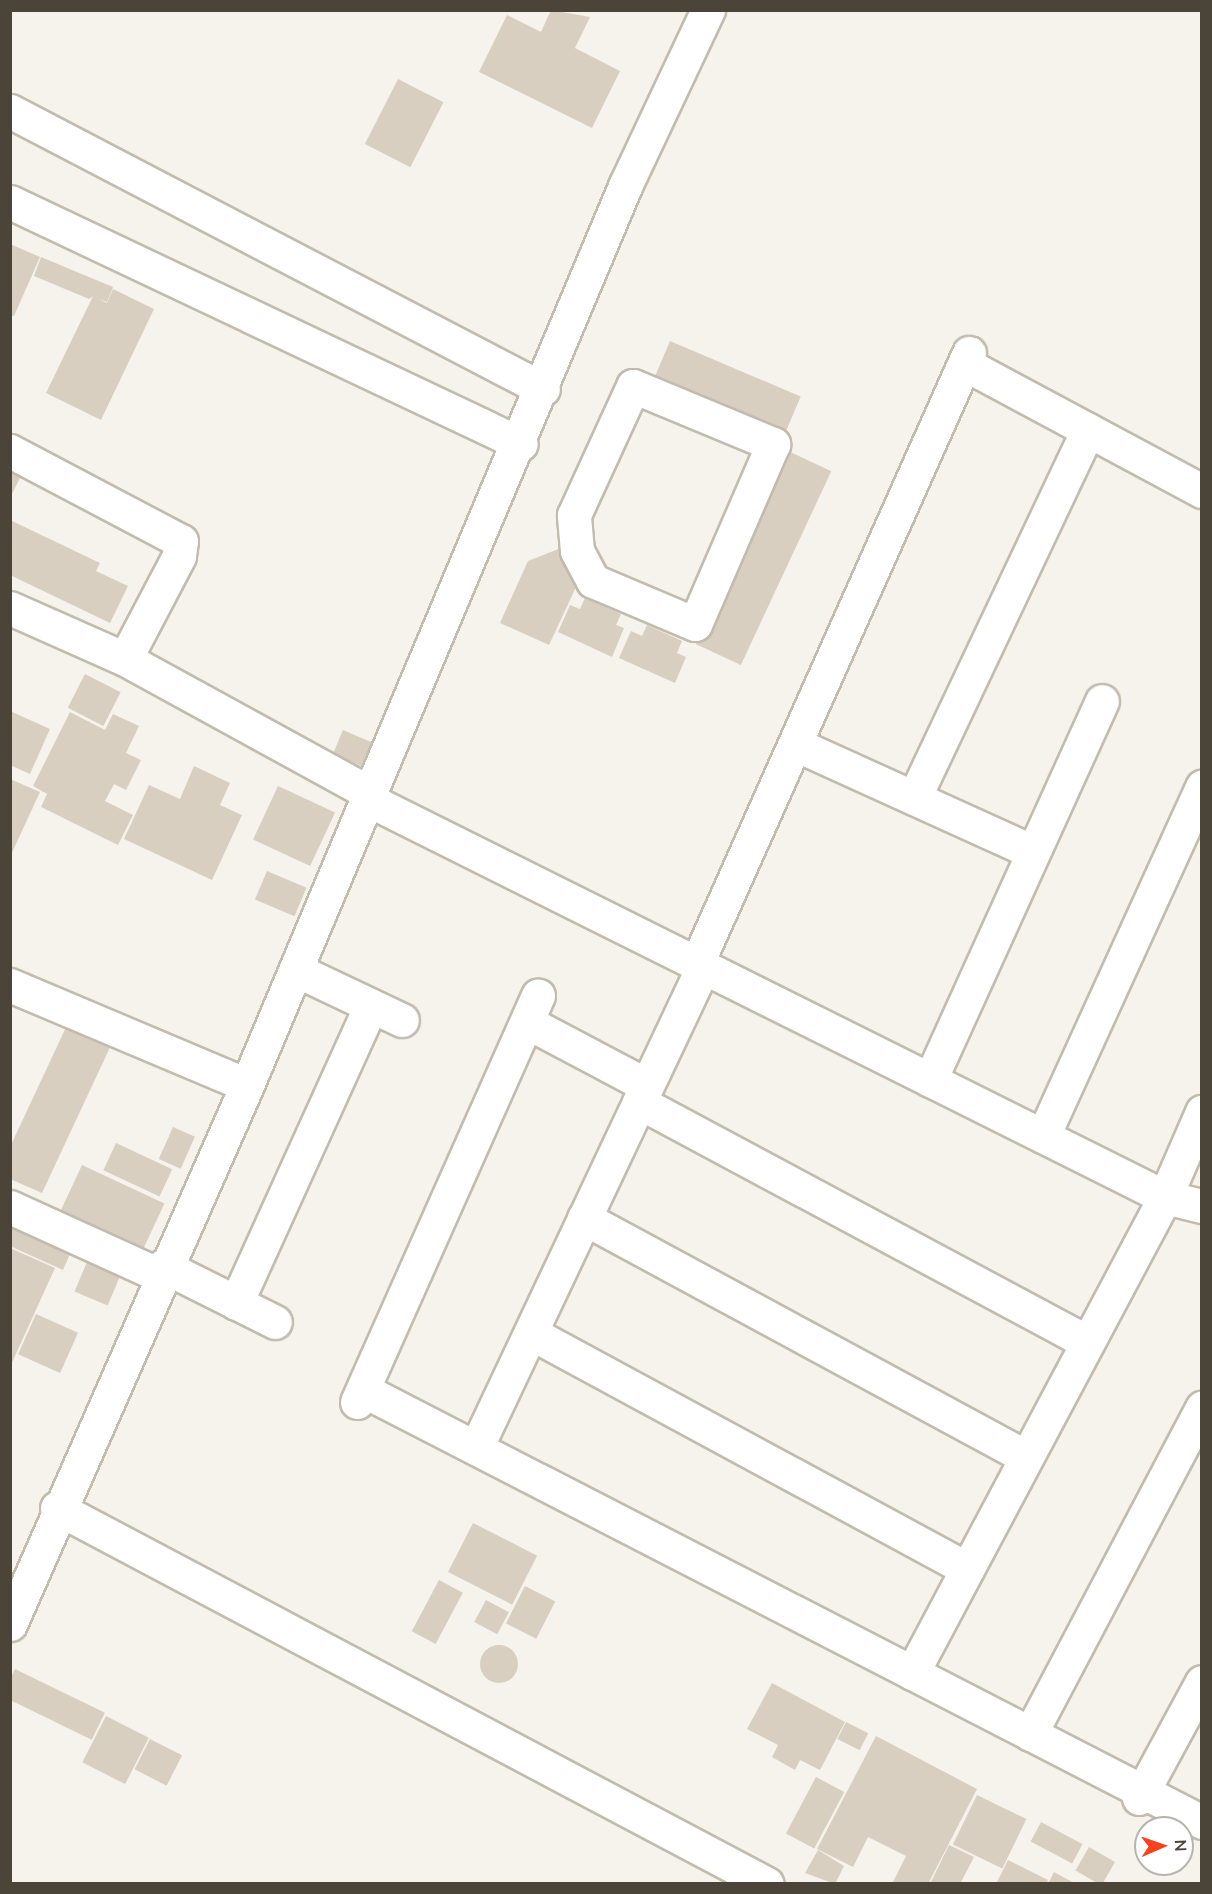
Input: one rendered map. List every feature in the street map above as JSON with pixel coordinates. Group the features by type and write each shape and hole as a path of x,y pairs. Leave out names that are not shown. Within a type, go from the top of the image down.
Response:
{"street":[{"path":"10,1624 57,1508 161,1270 247,1085 520,444 625,186 708,10"},
{"path":"10,111 543,389"},
{"path":"10,202 520,444"},
{"path":"476,1448 700,965 795,744 967,358 1088,430 1202,491"},
{"path":"633,386 773,444 695,624 593,581 577,551 574,515 633,386"},
{"path":"914,798 1088,430"},
{"path":"10,451 181,541 179,556 125,659"},
{"path":"10,608 125,659 369,796 700,965 1165,1197 1202,1206"},
{"path":"930,1080 1101,700"},
{"path":"795,744 1033,852"},
{"path":"1043,1136 1202,787"},
{"path":"296,970 402,1020"},
{"path":"10,985 247,1085"},
{"path":"236,1303 371,1006"},
{"path":"1087,1342 642,1093 532,1009 360,1396 476,1448 1030,1734 1141,1795 1202,1822"},
{"path":"912,1673 1165,1197 1202,1112"},
{"path":"10,1207 161,1270 275,1322"},
{"path":"584,1218 1026,1457"},
{"path":"531,1333 967,1569"},
{"path":"1030,1734 1202,1408"},
{"path":"57,1508 767,1884"},
{"path":"1141,1795 1202,1682"}],"building":[{"path":"551,10 590,17 575,48 620,71 592,128 479,72 507,15 541,32"},
{"path":"398,79 443,102 410,167 365,144"},
{"path":"10,244 40,257 14,316 10,315"},
{"path":"41,257 113,287 107,302 99,299 107,303 113,289 154,309 101,420 46,393 93,296 89,299 34,276"},
{"path":"670,341 801,396 782,442 651,386"},
{"path":"786,450 831,471 741,665 696,644"},
{"path":"10,461 25,468 10,498"},
{"path":"10,520 100,563 96,571 128,586 110,623 10,575"},
{"path":"566,546 577,585 549,645 500,623 528,561"},
{"path":"585,598 621,614 616,625 624,628 612,657 558,632 570,605 580,609"},
{"path":"647,625 682,641 677,653 686,657 675,683 619,658 631,631 642,636"},
{"path":"85,674 121,692 103,726 68,708"},
{"path":"10,711 50,729 30,774 10,765"},
{"path":"70,712 105,730 113,714 139,726 126,753 141,760 126,790 114,784 105,801 133,815 118,845 41,807 47,794 33,786"},
{"path":"343,730 373,743 363,767 333,754"},
{"path":"194,766 230,783 220,805 242,815 212,880 124,839 149,785 180,799"},
{"path":"10,779 40,792 10,857"},
{"path":"278,786 335,813 310,866 253,839"},
{"path":"267,871 307,888 294,916 255,900"},
{"path":"68,1023 112,1043 42,1193 10,1179 10,1147"},
{"path":"173,1127 195,1137 181,1169 159,1159"},
{"path":"116,1143 172,1169 160,1196 103,1170"},
{"path":"82,1165 164,1203 142,1251 60,1213"},
{"path":"10,1219 73,1247 63,1270 10,1246"},
{"path":"10,1248 55,1268 10,1367"},
{"path":"87,1262 120,1276 108,1306 74,1291"},
{"path":"36,1314 78,1333 60,1373 18,1354"},
{"path":"473,1523 537,1556 512,1605 448,1572"},
{"path":"439,1580 463,1593 436,1644 412,1631"},
{"path":"525,1586 555,1601 536,1639 506,1623"},
{"path":"486,1600 509,1612 497,1634 474,1622"},
{"path":"499,1645 513,1650 518,1664 513,1678 499,1683 485,1678 480,1664 485,1650"},
{"path":"15,1669 105,1713 92,1740 10,1700 10,1679"},
{"path":"772,1683 845,1722 820,1770 800,1760 795,1770 772,1757 778,1745 747,1729"},
{"path":"106,1716 149,1738 125,1784 82,1762"},
{"path":"846,1722 868,1733 860,1750 837,1739"},
{"path":"876,1736 977,1789 928,1884 892,1884 906,1856 868,1837 853,1867 817,1849"},
{"path":"150,1739 182,1755 167,1786 135,1769"},
{"path":"816,1777 844,1792 814,1849 786,1834"},
{"path":"977,1795 1026,1819 1002,1869 953,1844"},
{"path":"1041,1822 1082,1844 1072,1863 1031,1841"},
{"path":"949,1845 974,1857 960,1884 930,1884"},
{"path":"1089,1847 1115,1862 1102,1884 1076,1870"},
{"path":"818,1850 844,1866 835,1884 805,1873"},
{"path":"1008,1860 1048,1880 1046,1884 996,1884"},
{"path":"1054,1872 1076,1884 1048,1884"}]}
